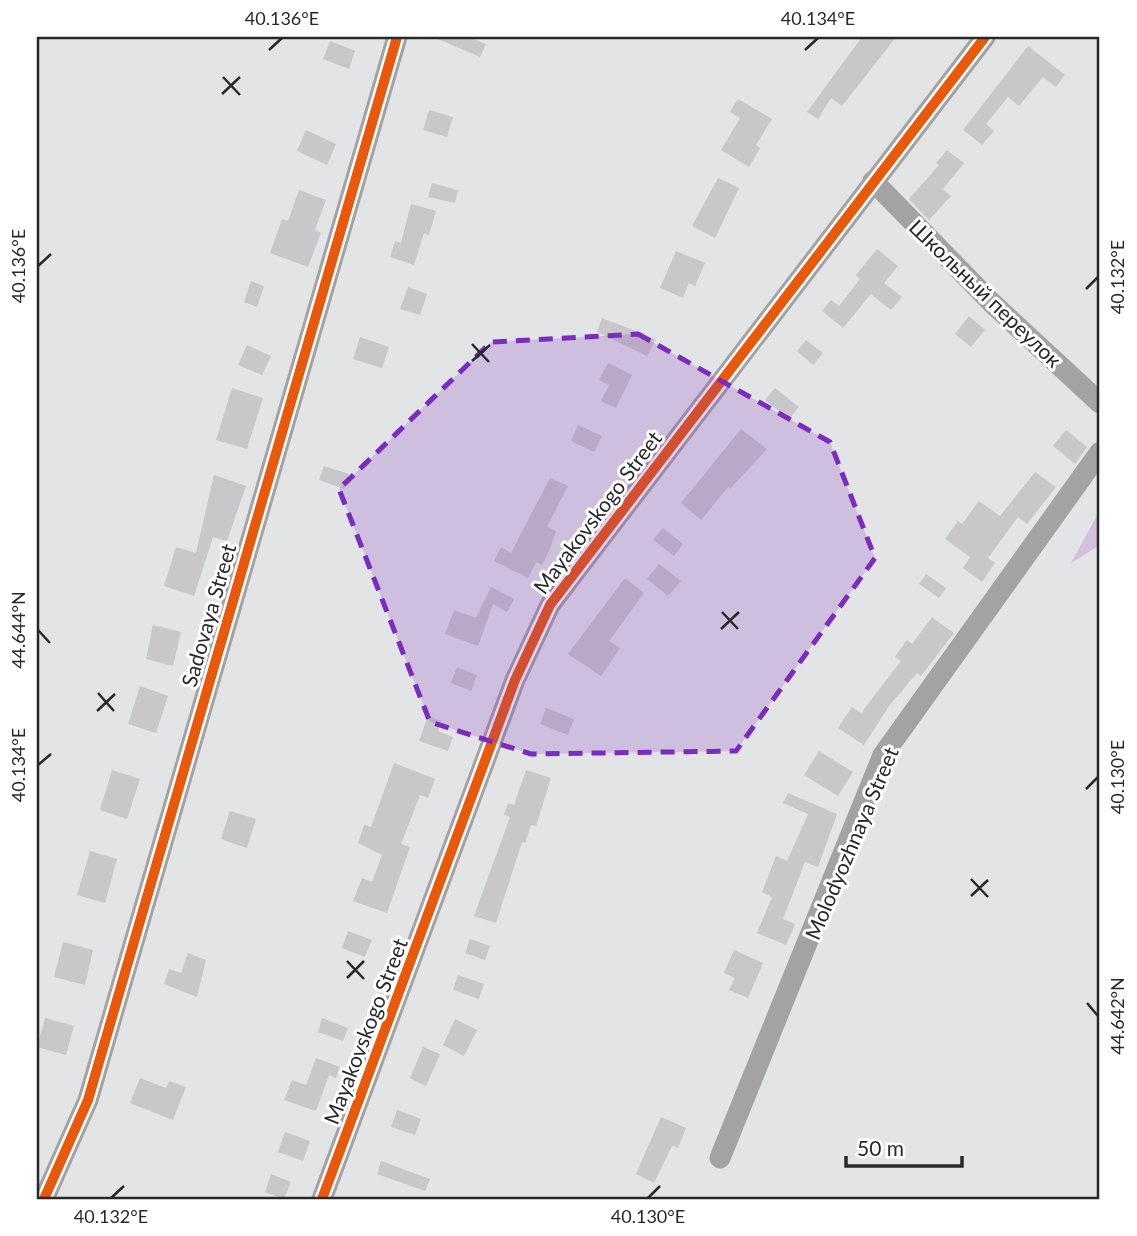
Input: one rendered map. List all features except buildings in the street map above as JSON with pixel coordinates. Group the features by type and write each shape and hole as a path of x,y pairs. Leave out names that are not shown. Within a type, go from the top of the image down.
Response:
{"street":[{"name":"Sadovaya Street","path":"44,1199 88,1100 397,37"},
{"name":"Mayakovskogo Street","path":"322,1199 515,680 550,605 985,37"},
{"name":"Школьный переулок","path":"873,181 992,303 1100,403"},
{"name":"Molodyozhnaya Street","path":"720,1158 883,755 1100,452"}],"highlighted area":[{"path":"638,334 830,442 875,558 736,751 531,754 430,722 339,489 491,342"}],"shaded area":[{"path":"1100,510 1100,545 1071,563"}],"cycle path":[{"path":"44,1199 88,1100 397,37"},
{"path":"322,1199 515,680 550,605 985,37"}]}
